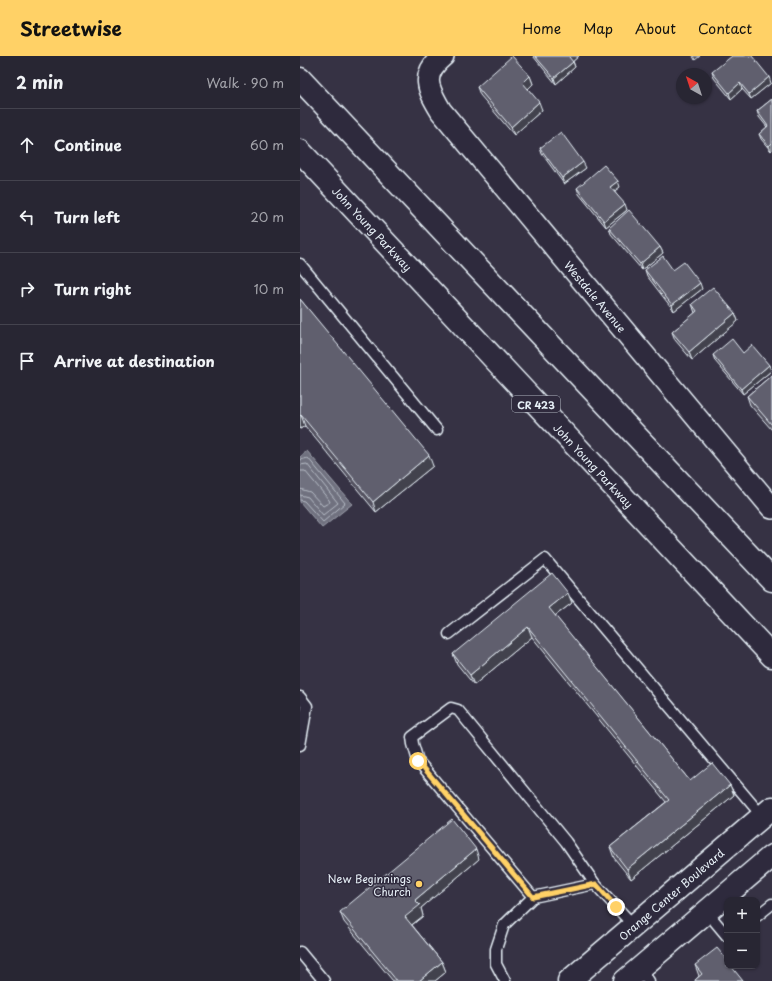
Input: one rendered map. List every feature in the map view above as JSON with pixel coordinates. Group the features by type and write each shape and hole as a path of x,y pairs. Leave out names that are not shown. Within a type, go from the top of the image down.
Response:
{"main road":[{"path":"300,79 772,580"},
{"name":"John Young Parkway","path":"300,151 772,656"},
{"name":"Orange Center Boulevard","path":"570,981 767,812"},
{"path":"638,977 707,912 771,860"}],"street":[{"name":"Westdale Avenue","path":"443,56 431,70 428,80 432,95 441,111 772,508"}],"lane":[{"path":"300,264 436,430"},
{"path":"449,634 545,559 767,812"},
{"path":"300,697 307,706 300,745"},
{"path":"533,897 418,761 412,737 451,708 458,710 561,836 596,884 634,926"},
{"path":"505,981 496,964 496,949 504,925 533,897 596,884"},
{"path":"760,914 772,904"},
{"path":"707,912 724,933"},
{"path":"300,952 324,981"}],"water":[{"path":"307,451 352,504 322,528 300,502 300,457"}],"building":[{"path":"512,56 530,76 523,83 539,102 511,127 477,87"},
{"path":"535,56 570,56 569,57 573,62 554,78"},
{"path":"732,56 752,56 769,77 749,94 740,83 729,93 712,72"},
{"path":"772,99 772,143 769,146 759,134 768,126 757,111"},
{"path":"561,132 583,162 562,178 540,148"},
{"path":"604,165 618,181 610,187 625,204 604,221 577,188"},
{"path":"629,210 660,247 640,264 609,228"},
{"path":"663,256 673,270 684,262 700,283 672,305 645,270"},
{"path":"713,287 735,313 689,352 672,332 697,311 692,304"},
{"path":"300,299 429,455 373,502 301,415 300,416"},
{"path":"732,339 743,353 752,345 769,365 741,389 713,355"},
{"path":"772,375 772,425 747,396"},
{"path":"552,573 568,593 549,608 690,781 712,763 730,785 627,869 610,847 669,800 528,627 470,675 453,654"},
{"name":"New Beginnings Church","path":"452,819 476,849 415,900 420,905 405,917 442,962 419,981 397,981 340,912"},
{"path":"717,948 724,956 724,969 733,969 743,981 696,981 695,980 702,974 695,965"}],"place":[{"name":"New Beginnings Church","path":"419,884"}],"route":[{"path":"418,761 533,897 596,884 616,907"}]}
